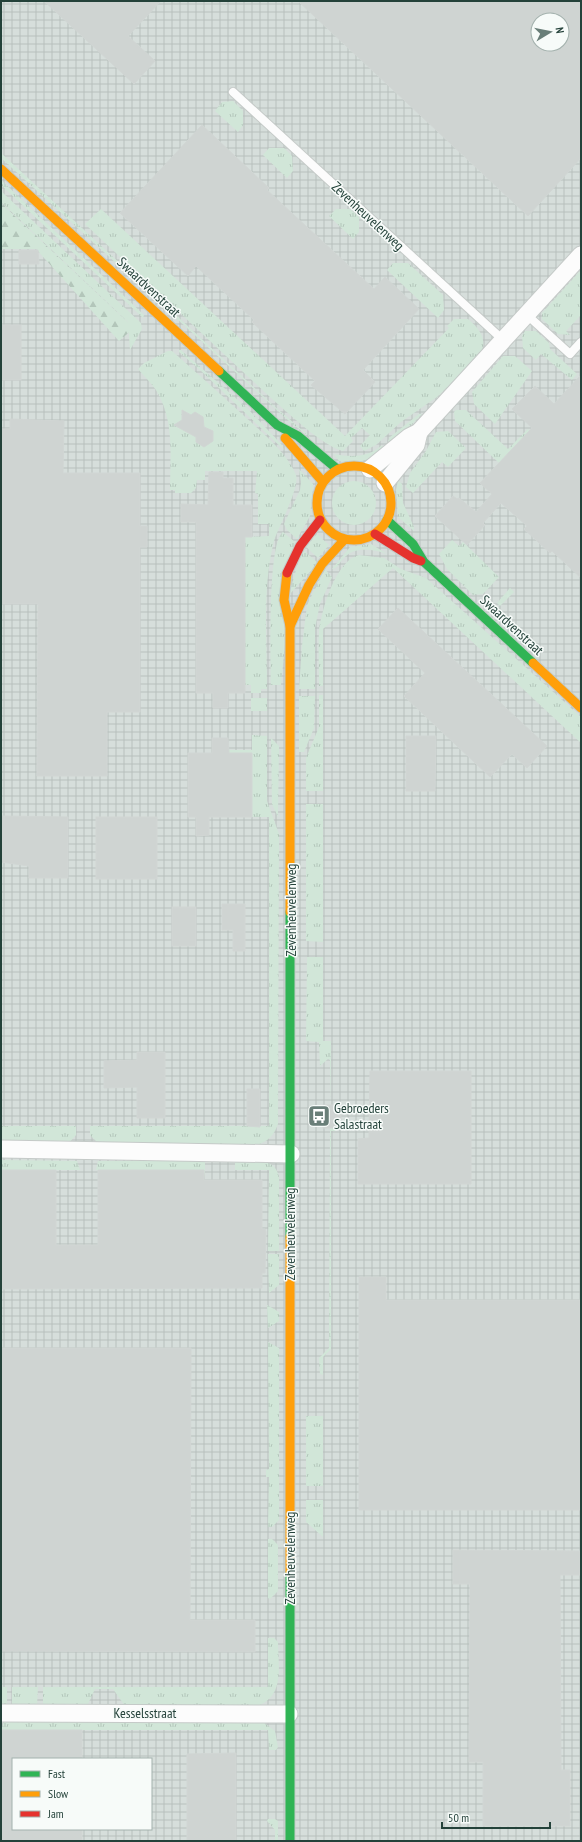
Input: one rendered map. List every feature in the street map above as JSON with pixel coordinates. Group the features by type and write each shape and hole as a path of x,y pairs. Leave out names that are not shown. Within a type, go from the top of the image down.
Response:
{"street":[{"name":"Swaardvenstraat","path":"1,169 278,425 298,436 337,469"},
{"path":"370,470 409,437 419,432 581,254"},
{"name":"Swaardvenstraat","path":"278,425 290,445 322,482"},
{"path":"386,483 416,445 419,432"},
{"path":"354,466 370,470 386,483 390,495 391,508 387,520 375,534 366,539 355,541 344,540 330,532 320,520 316,501 318,491 322,482 337,469 354,466"},
{"name":"Zevenheuvelenweg","path":"290,1841 290,626 284,597 286,575 300,544 320,520"},
{"name":"Swaardvenstraat","path":"387,520 410,539 418,549 424,562 581,708"},
{"name":"Swaardvenstraat","path":"375,534 413,558 424,562"},
{"name":"Zevenheuvelenweg","path":"290,626 309,585 322,564 344,540"},
{"path":"1,1149 291,1154"},
{"name":"Kesselsstraat","path":"1,1713 289,1714"}],"lane":[{"name":"Zevenheuvelenweg","path":"233,92 502,340"},
{"path":"526,314 570,354 581,342"}],"shaded area":[{"path":"1,1 581,1 581,1841 1,1841"}],"green space":[{"path":"233,101 243,111 243,125 238,132 215,111 222,102"},
{"path":"269,148 284,148 292,156 293,171 287,178 263,155"},
{"path":"1,153 274,406 315,441 290,422 1,158"},
{"path":"1,180 144,315 143,318 1,185"},
{"path":"1,191 141,323 142,329 130,350 128,322 1,202"},
{"path":"1,203 134,328 119,341 36,249 1,249"},
{"path":"101,209 345,436 449,328 447,326 454,319 468,319 476,327 483,340 482,351 479,356 437,397 401,422 376,445 364,451 360,446 370,435 362,428 351,438 353,441 343,451 320,439 291,416 85,224"},
{"path":"336,209 350,209 359,217 359,232 353,239 329,216"},
{"path":"393,263 408,263 443,295 444,310 438,318 387,270"},
{"path":"581,270 581,315 566,331 570,335 558,334 542,319 542,313"},
{"path":"525,331 536,331 549,343 550,349 577,374 572,380 541,354 536,360 523,348 522,336"},
{"path":"179,350 181,350 248,409 281,444 284,450 199,369 179,352"},
{"path":"168,351 172,351 280,450 287,458 296,475 295,489 274,541 270,559 266,614 267,689 261,689 261,693 251,693 251,685 245,685 245,537 269,536 269,524 258,524 258,494 255,493 257,471 205,471 205,480 197,480 196,488 191,493 175,493 175,490 170,490 171,452 169,426 166,414 156,390 138,369 144,363"},
{"path":"503,356 515,356 532,371 495,424 474,404 472,392"},
{"path":"456,410 466,410 508,449 528,429 529,431 499,463 455,421 454,412"},
{"path":"419,414 422,414 392,445 388,441 390,437"},
{"path":"448,431 466,448 448,467 442,462 413,493 406,487 410,473 426,451 436,432"},
{"path":"381,446 385,446 370,458 360,461 339,461 334,454 346,456 364,455"},
{"path":"299,469 313,484 313,488 310,516 297,539 287,530 284,524 300,490 301,482"},
{"path":"398,480 402,484 403,503 414,527 414,531 398,517 396,490"},
{"path":"354,481 366,485 372,491 376,503 372,515 366,521 354,525 342,521 336,515 332,503 336,491 342,485"},
{"path":"283,532 295,542 281,685 271,685 272,579 274,557 278,541"},
{"path":"317,534 329,545 318,558 306,547"},
{"path":"452,540 459,546 463,542 499,577 483,594 473,595 447,569 439,554"},
{"path":"371,544 387,554 370,550 358,550 347,555 337,566 332,569 350,547"},
{"path":"302,549 318,563 289,595"},
{"path":"359,555 384,558 401,569 426,578 581,717 581,743 393,568 323,629 323,686 319,686 319,630 323,610 337,575 343,566 351,559"},
{"path":"325,569 332,577 320,604 315,628 315,689 299,689 307,605"},
{"path":"510,588 514,592 500,606 497,603"},
{"path":"319,695 323,695 323,791 306,791 306,758 319,727"},
{"path":"299,696 315,696 314,728 304,752 299,752"},
{"path":"251,698 267,698 267,711 251,711"},
{"path":"228,728 229,750 252,750 252,735 267,736 267,801 279,834 278,1124 275,1132 270,1138 256,1145 100,1145 90,1135 90,1126 269,1126 269,817 252,817 252,754 229,753"},
{"path":"271,738 279,746 278,817 272,804"},
{"path":"306,804 323,804 323,942 306,941"},
{"path":"307,957 323,957 323,1041 331,1041 331,1105 330,1060 328,1059 320,1066 319,1042 306,1041"},
{"path":"1,1126 76,1126 76,1135 67,1145 1,1145"},
{"path":"330,1128 336,1128 336,1131 331,1131 331,1349 323,1357 323,1375 320,1374 319,1358 329,1348"},
{"path":"1,1160 77,1161 80,1170 1,1170"},
{"path":"98,1161 205,1161 205,1180 204,1170 96,1170"},
{"path":"235,1161 262,1161 273,1166 277,1170 279,1177 279,1251 268,1251 269,1170 235,1170"},
{"path":"268,1254 279,1254 279,1285 269,1293"},
{"path":"267,1305 279,1312 279,1321 268,1328"},
{"path":"268,1342 279,1348 279,1520 272,1527 268,1527 269,1477 266,1477 266,1470 269,1469"},
{"path":"306,1416 323,1416 323,1486 306,1486"},
{"path":"306,1500 323,1500 323,1537 306,1522"},
{"path":"268,1539 272,1539 278,1545 278,1591 270,1599 268,1598"},
{"path":"268,1638 274,1638 278,1642 278,1678 277,1686 273,1694 268,1700 260,1705 125,1706 113,1689 95,1689 87,1706 43,1706 43,1687 268,1687"},
{"path":"1,1687 7,1687 7,1706 1,1706"},
{"path":"12,1687 38,1687 37,1706 12,1706"},
{"path":"4,1721 263,1722 275,1731 278,1747 276,1750 269,1750 268,1730 1,1730"},
{"path":"268,1819 275,1819 278,1821 278,1841 275,1841 275,1830 267,1821"}],"building":[{"path":"44,1 161,1 128,36 155,61 134,84"},
{"path":"298,1 581,1 581,158 528,216"},
{"path":"202,125 269,188 267,190 374,289 385,277 419,309 363,370 375,382 345,414 311,385 315,381 252,322 254,320 196,266 188,276 120,213"},
{"path":"19,250 38,250 39,264 19,264"},
{"path":"1,325 21,325 21,380 1,380"},
{"path":"581,375 581,578 552,551 550,553 524,529 527,526 501,503 483,523 485,525 467,545 435,516 453,496 457,499 459,498 476,512 492,494 480,483 532,428 512,409 535,386 554,404"},
{"path":"182,410 191,415 195,412 203,417 204,427 213,431 213,441 204,447 196,442 196,437 174,425 182,420"},
{"path":"10,419 64,421 63,473 140,473 140,526 147,526 147,547 140,547 140,712 107,712 107,776 37,776 38,604 1,604 1,429 10,429"},
{"path":"209,472 223,472 223,478 233,478 233,505 252,505 252,537 245,537 245,693 228,693 228,708 213,708 213,693 196,693 196,522 181,522 181,504 208,505"},
{"path":"398,608 547,746 527,768 512,754 490,777 404,696 425,673 378,629"},
{"path":"406,736 436,736 435,791 406,791"},
{"path":"212,738 228,738 229,753 252,753 252,817 209,817 209,835 196,836 196,817 188,817 188,753 212,753"},
{"path":"1,816 68,817 68,878 29,878 29,866 1,862"},
{"path":"96,817 157,817 157,879 96,879"},
{"path":"222,904 245,904 245,951 233,951 233,930 222,930"},
{"path":"172,907 196,907 196,946 172,946"},
{"path":"137,1052 165,1052 165,1118 137,1118 137,1087 104,1088 104,1061 137,1060"},
{"path":"370,1071 471,1071 471,1184 358,1184 358,1139 369,1138"},
{"path":"247,1089 260,1089 260,1127 247,1126"},
{"path":"323,1105 341,1105 341,1128 323,1128"},
{"path":"1,1170 56,1170 56,1245 98,1245 98,1170 204,1170 204,1180 262,1180 262,1229 265,1229 266,1232 265,1273 262,1273 262,1288 1,1289"},
{"path":"359,1277 386,1277 386,1300 581,1300 581,1510 359,1510"},
{"path":"1,1348 191,1348 190,1620 255,1620 255,1652 1,1651"},
{"path":"453,1550 581,1551 581,1575 560,1575 561,1770 570,1770 570,1826 483,1826 483,1762 469,1762 470,1584 453,1584"},
{"path":"1,1730 82,1730 82,1758 12,1758 12,1830 82,1830 82,1841 1,1841"},
{"path":"236,1753 236,1841 187,1841 187,1754"}],"traffic: fast":[{"path":"219,371 277,425 298,436 337,469"},
{"path":"387,520 413,544 424,562 533,663"},
{"path":"290,912 290,1237"},
{"path":"290,1573 290,1841"}],"traffic: slow":[{"path":"1,169 219,371"},
{"path":"285,438 323,482"},
{"path":"347,466 361,466 375,472 385,482 391,496 391,503 391,510 385,524 375,534 361,540 347,540 333,534 323,524 317,510 317,496 323,482 333,472 347,466"},
{"path":"290,626 309,585 322,564 344,540"},
{"path":"287,573 284,600 290,626 290,912"},
{"path":"533,663 581,708"},
{"path":"290,1237 290,1573"}],"traffic: jam":[{"path":"287,573 300,546 320,520"},
{"path":"375,534 413,558 421,561"}],"place":[{"name":"Gebroeders Salastraat","path":"319,1116"}]}
